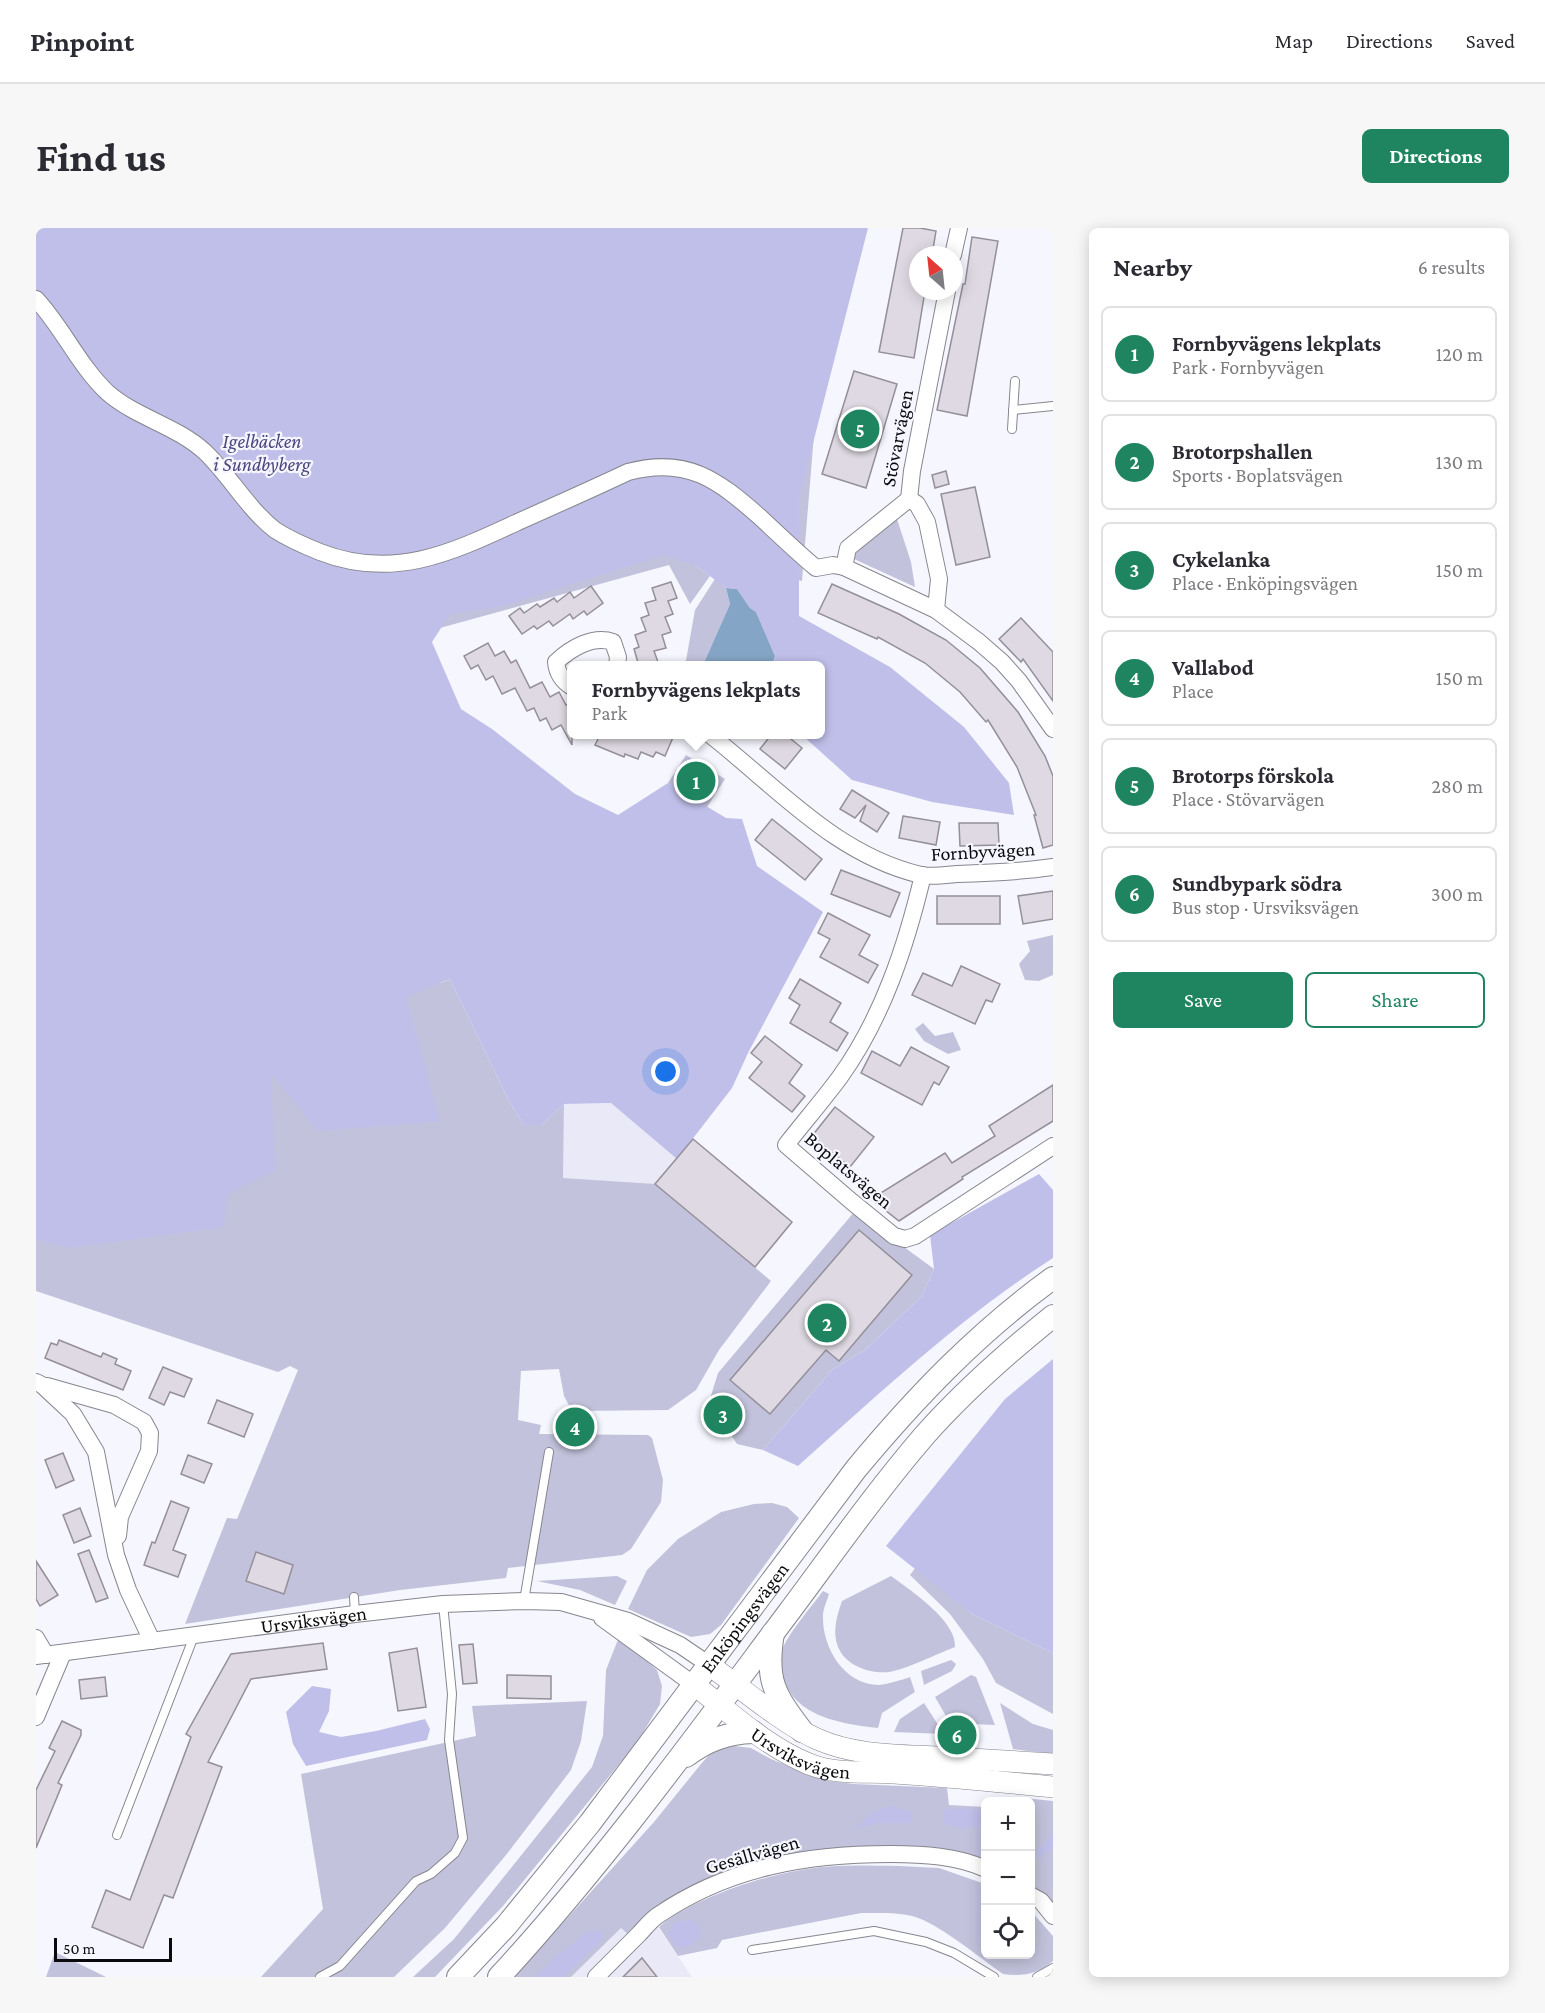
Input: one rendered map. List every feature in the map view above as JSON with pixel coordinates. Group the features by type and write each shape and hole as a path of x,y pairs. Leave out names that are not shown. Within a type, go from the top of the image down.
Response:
{"main road":[{"name":"Enköpingsvägen","path":"458,1977 506,1926 590,1823 855,1469 903,1413 982,1335 1053,1278"},
{"name":"Enköpingsvägen","path":"499,1977 554,1916 671,1767 853,1526 925,1436 1009,1351 1053,1316"},
{"path":"774,1632 770,1654 770,1673 784,1707 802,1731"},
{"path":"671,1767 692,1751 712,1740 731,1733 753,1732"}],"street":[{"path":"956,246 959,228"},
{"path":"36,299 50,314 90,373 110,394 129,408 194,442 275,530 294,540 332,556 356,562 390,565 435,557 497,532 628,472 662,466 681,468 717,482 735,495 816,568 833,565 844,567 936,610 1002,662 1038,706 1053,729"},
{"name":"Stövarvägen","path":"844,567 848,548 909,499 912,471 944,300"},
{"path":"909,499 917,504 927,522 939,579 936,610"},
{"path":"567,684 557,669 556,662 567,652 602,639 613,642 618,661"},
{"name":"Fornbyvägen","path":"714,739 814,822 837,838 885,864 923,875 1018,873 1053,867"},
{"name":"Boplatsvägen","path":"923,875 908,935 880,1008 841,1076 786,1145 894,1236 905,1239 915,1236 1053,1146"},
{"path":"39,1383 114,1405 144,1422 150,1432 149,1451 120,1516 116,1555"},
{"path":"39,1383 73,1414 96,1452 116,1555 128,1590 152,1641"},
{"name":"Ursviksvägen","path":"41,1656 194,1635 354,1606 524,1600 561,1602 628,1621 680,1645 802,1731 817,1739 854,1750 894,1755 1053,1764"},
{"name":"Ursviksvägen","path":"592,1610 693,1684 753,1732 810,1765 832,1770 1053,1787"},
{"path":"36,1638 41,1656"},
{"path":"36,1717 63,1653"},
{"name":"Gesällvägen","path":"596,1977 655,1917 698,1892 748,1872 798,1859 873,1854 909,1854 950,1858 981,1867"},
{"path":"1035,1897 1053,1916"}],"lane":[{"path":"1012,429 1015,381"},
{"path":"1013,410 1053,406"},
{"path":"524,1600 549,1452"},
{"path":"320,1977 340,1966 416,1881 430,1874 455,1853 463,1838 449,1740 452,1694 443,1604"},
{"path":"117,1835 194,1635"},
{"path":"752,1950 874,1930 926,1942 954,1953 994,1977"},
{"path":"1037,1977 1053,1968"}],"shaded area":[{"path":"726,588 737,589 750,608 756,612 775,656 773,661 705,661 730,604"},
{"path":"612,1103 677,1159 693,1139 792,1222 755,1267 771,1281 562,1226 564,1104"},
{"path":"650,1915 692,1977 571,1977 622,1927"}],"green space":[{"name":"Igelbäcken i Sundbyberg","path":"36,228 830,239 802,581 698,557 695,565 710,576 690,604 669,565 378,645 441,983 450,979 510,1103 524,1125 542,1125 564,1104 563,1178 655,1184 771,1281 719,1350 696,1390 668,1410 572,1411 564,1396 559,1369 521,1371 518,1420 541,1425 539,1434 648,1435 652,1438 663,1480 661,1502 631,1549 622,1555 508,1568 506,1578 400,1590 185,1624 227,1518 237,1519 298,1370 290,1366 278,1372 36,1291"},
{"name":"Igelbäcken i Sundbyberg","path":"36,228 868,228 799,498 799,616 890,667 964,727 1009,783 1014,815 932,802 852,780 806,739 825,739 825,661 773,661 775,656 756,612 750,608 737,589 726,588 695,565 664,555 499,607 450,614 432,642 461,709 492,729 575,794 618,815 668,783 726,818 742,819 757,866 823,912 748,1053 732,1088 677,1159 611,1103 564,1104 542,1125 524,1125 510,1103 450,979 406,997 440,1121 318,1131 271,1073 275,1171 227,1195 224,1227 69,1248 36,1239"},
{"path":"896,516 911,562 915,587 854,559 855,554"},
{"path":"715,579 726,588 730,604 705,661 686,661 695,610"},
{"path":"686,755 725,779 707,807 668,783"},
{"path":"1053,935 1053,975 1039,981 1025,980 1019,964 1030,951 1027,941"},
{"path":"923,1023 935,1036 953,1032 961,1050 948,1054 924,1041 915,1029"},
{"path":"1039,1174 1053,1190 1053,1258 954,1330 798,1466 763,1450 832,1370 865,1350 921,1297 934,1269 930,1235"},
{"path":"855,1211 934,1269 921,1297 865,1350 832,1370 763,1450 737,1444 709,1402 718,1373"},
{"path":"1053,1359 1053,1653 972,1614 886,1546 1005,1399"},
{"path":"772,1503 787,1507 799,1518 721,1625 710,1634 691,1637 628,1609 647,1570 678,1539 721,1512 754,1504"},
{"path":"916,1567 972,1614 1053,1653 1053,1714 996,1683 983,1659 950,1614 910,1575"},
{"path":"617,1576 627,1581 615,1605 580,1590 537,1581"},
{"path":"891,1576 941,1617 954,1637 955,1647 897,1670 874,1672 853,1664 842,1654 836,1641 838,1612 842,1601"},
{"path":"823,1591 829,1594 823,1616 826,1640 837,1662 846,1671 855,1679 879,1685 910,1677 915,1692 882,1713 878,1728 848,1724 819,1715 806,1708 787,1686 780,1662 782,1650 792,1632"},
{"path":"619,1637 657,1670 662,1686 660,1704 638,1741 503,1906 435,1977 413,1977 454,1939 592,1767 603,1736 606,1670"},
{"path":"951,1660 956,1664 952,1671 924,1685 921,1671"},
{"path":"971,1675 976,1677 995,1725 950,1723 935,1697"},
{"path":"312,1686 331,1689 329,1711 319,1732 341,1737 425,1719 430,1729 427,1740 306,1766 293,1744 286,1712"},
{"path":"587,1701 581,1741 571,1770 506,1855 445,1928 394,1977 261,1977 323,1909 301,1774 476,1736 472,1706"},
{"path":"924,1703 944,1734 894,1732 900,1719"},
{"path":"1000,1703 1033,1724 1053,1730 1053,1754 1013,1749"},
{"path":"734,1746 751,1748 771,1759 822,1780 854,1784 947,1788 949,1805 981,1807 981,1862 777,1859 630,1936 621,1928 571,1977 514,1977 654,1822 709,1755 720,1749"},
{"path":"1035,1799 1053,1801 1053,1903 1035,1888"},
{"path":"892,1805 913,1813 911,1823 877,1823 853,1830 873,1812"},
{"path":"950,1808 981,1810 981,1826 964,1829 945,1824 942,1811"},
{"path":"1053,1831 1053,1848 1035,1860 1035,1850 1049,1838"},
{"path":"853,1866 939,1868 981,1883 981,1958 934,1925 912,1916 893,1913 861,1913 722,1940 717,1948 678,1956 659,1927 690,1907 750,1883 807,1869"},
{"path":"1035,1916 1053,1936 1053,1961 1042,1969 1030,1973 1003,1974 983,1959 1035,1959"},
{"path":"692,1919 699,1927 701,1937 687,1947 676,1946 668,1934 675,1922"},
{"path":"602,1931 603,1938 563,1977 534,1977 561,1952 588,1932"},
{"path":"55,1952 106,1977 46,1977"}],"building":[{"path":"903,228 936,231 934,246 909,246 909,300 924,300 914,358 879,352"},
{"path":"972,237 998,241 967,416 937,410 960,300 963,300 963,284 965,284"},
{"path":"854,371 897,384 866,488 822,474"},
{"path":"946,471 949,484 935,488 932,475"},
{"path":"975,487 990,557 956,565 941,494"},
{"path":"671,582 677,598 668,601 673,614 665,617 671,632 662,635 666,648 654,651 658,661 638,661 634,649 639,647 635,635 646,631 641,618 649,615 645,603 656,600 652,588"},
{"path":"832,584 899,614 946,640 980,668 1018,712 1045,756 1053,776 1053,845 1043,848 1034,815 1036,815 1017,767 988,720 986,722 960,692 925,663 878,637 877,639 818,613"},
{"path":"591,586 603,603 587,615 584,611 573,619 570,614 553,626 549,621 537,629 534,626 522,634 509,616 520,608 524,613 537,604 540,607 554,598 557,602 570,592 574,598"},
{"path":"1021,618 1053,652 1053,701 1023,659 1021,662 999,639"},
{"path":"488,643 495,656 504,651 511,663 516,660 530,688 542,682 550,697 559,692 567,704 567,736 561,725 552,730 546,718 540,721 534,708 527,711 515,688 502,694 493,676 486,680 478,665 471,669 464,656"},
{"path":"598,739 672,739 665,756 656,752 653,757 641,752 638,759 625,754 624,757 595,745"},
{"path":"768,739 791,739 802,748 785,769 760,749"},
{"path":"852,790 889,813 877,832 860,821 866,805 855,818 840,809"},
{"path":"903,816 940,822 936,845 899,838"},
{"path":"772,819 822,859 805,880 755,840"},
{"path":"959,823 998,823 999,845 960,846"},
{"path":"841,870 900,893 890,917 831,894"},
{"path":"1053,891 1053,919 1023,924 1018,896"},
{"path":"937,896 1000,896 1000,924 937,924"},
{"path":"828,913 870,935 859,955 878,965 868,983 820,957 830,939 818,933"},
{"path":"961,966 1000,984 992,1002 986,1000 975,1024 912,995 923,973 952,986"},
{"path":"800,979 841,1003 830,1022 848,1033 837,1051 790,1023 800,1005 789,998"},
{"path":"765,1036 802,1065 789,1083 805,1096 792,1112 749,1078 762,1062 751,1053"},
{"path":"911,1047 949,1067 939,1085 934,1082 922,1105 861,1073 872,1051 900,1066"},
{"path":"1053,1085 1053,1121 962,1177 963,1179 899,1221 871,1199 945,1153 952,1163 995,1136 989,1126"},
{"path":"835,1107 874,1137 850,1167 812,1136"},
{"path":"693,1139 792,1222 755,1267 655,1184"},
{"path":"859,1230 912,1275 839,1361 826,1350 770,1414 730,1380"},
{"path":"59,1340 101,1357 103,1353 117,1359 115,1364 131,1371 123,1390 45,1358 51,1343 57,1345"},
{"path":"163,1367 192,1379 184,1397 170,1392 164,1405 149,1398"},
{"path":"217,1400 253,1414 244,1437 208,1423"},
{"path":"63,1453 74,1480 56,1488 45,1460"},
{"path":"188,1455 212,1464 204,1483 181,1474"},
{"path":"171,1501 189,1508 173,1550 186,1555 178,1577 144,1565"},
{"path":"80,1508 91,1536 74,1543 63,1515"},
{"path":"89,1550 108,1598 96,1602 78,1554"},
{"path":"256,1552 293,1565 284,1594 246,1581"},
{"path":"36,1561 58,1595 40,1606 36,1599"},
{"path":"323,1643 327,1669 251,1679 208,1762 222,1767 173,1898 164,1895 143,1948 92,1927 106,1890 130,1900 191,1737 186,1734 231,1654"},
{"path":"473,1644 477,1683 463,1684 459,1645"},
{"path":"417,1648 426,1707 398,1711 389,1653"},
{"path":"507,1675 551,1676 551,1699 507,1698"},
{"path":"105,1677 107,1696 81,1699 79,1680"},
{"path":"62,1721 81,1730 81,1735 58,1783 62,1785 36,1848 36,1790 55,1751 49,1748"},
{"path":"642,1958 657,1977 623,1977"}],"place":[{"name":"Brotorps förskola","path":"860,429"},
{"name":"Fornbyvägens lekplats","path":"696,781"},
{"name":"Brotorpshallen","path":"827,1323"},
{"name":"Cykelanka","path":"723,1415"},
{"name":"Vallabod","path":"575,1427"},
{"name":"Sundbypark södra","path":"957,1735"}]}
